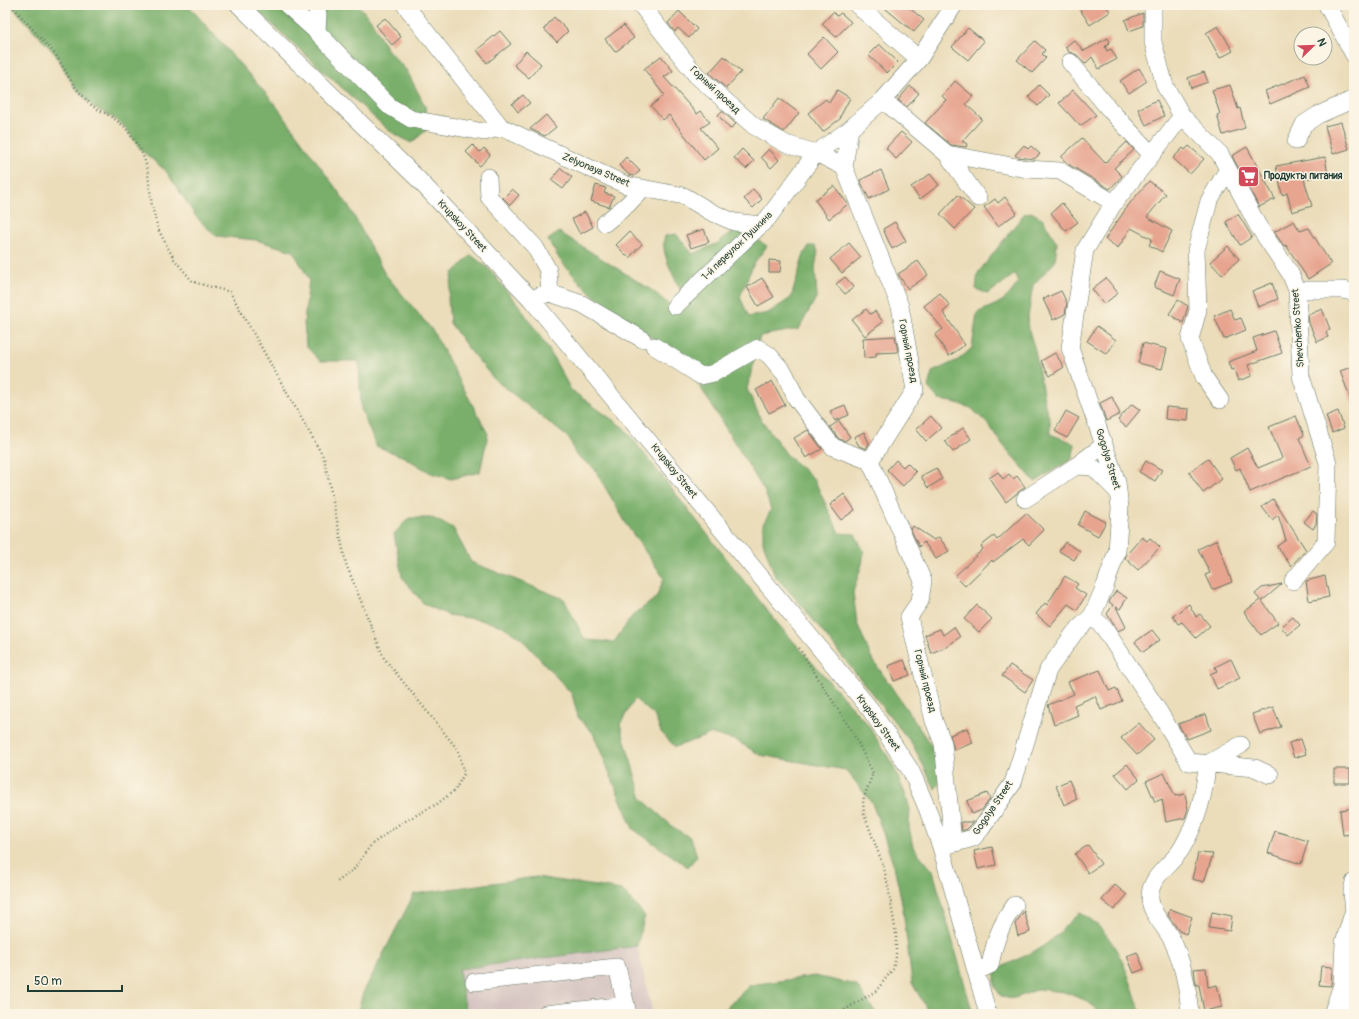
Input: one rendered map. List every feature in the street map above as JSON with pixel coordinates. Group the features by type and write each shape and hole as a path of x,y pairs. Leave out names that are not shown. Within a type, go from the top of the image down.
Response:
{"street":[{"name":"Krupskoy Street","path":"239,5 417,178 531,298 870,710 911,771 942,847 988,1014"},
{"path":"286,5 317,32 389,106 411,119 484,132 501,127"},
{"path":"316,5 318,14 317,32"},
{"name":"Zelyonaya Street","path":"405,5 501,127 626,184 684,196 711,212 734,222 761,225"},
{"name":"Горный проезд","path":"641,5 696,75 754,126 786,144 816,153 844,167 900,306 915,390 870,461 923,581 920,601 909,617 934,721 943,743 952,833 942,847"},
{"path":"857,5 919,58"},
{"name":"1-й переулок Пушкина","path":"675,306 761,225 778,205 816,153 850,129 884,100 919,58 954,5"},
{"name":"Shevchenko Street","path":"1153,5 1153,42 1165,86 1182,116 1220,154 1258,226 1290,273 1297,290 1301,376 1328,463 1326,542 1293,581"},
{"path":"1327,5 1354,55"},
{"path":"1070,62 1110,110 1151,154"},
{"path":"1296,141 1304,124 1318,114 1354,99"},
{"path":"884,100 947,154 978,198"},
{"name":"Gogolya Street","path":"942,847 973,838 1002,799 1012,782 1048,670 1074,632 1092,616 1105,586 1117,551 1120,508 1117,482 1070,348 1085,250 1114,203 1182,116"},
{"path":"844,167 850,129"},
{"path":"947,154 1027,169 1060,171 1114,203"},
{"path":"1220,400 1204,377 1190,339 1198,310 1196,250 1209,201 1228,169"},
{"path":"488,177 489,197 535,247 548,270 550,293"},
{"path":"605,223 628,204 643,188"},
{"path":"1297,290 1342,290 1354,292"},
{"path":"531,298 550,293 582,304 648,342 701,376 714,373 758,348 785,374 796,398 833,447 870,461"},
{"path":"1025,499 1076,466 1104,445"},
{"path":"1076,466 1093,467 1118,492"},
{"path":"1092,616 1104,628 1190,762 1199,782 1200,805"},
{"path":"1207,764 1241,745"},
{"path":"1190,762 1254,768 1270,775"},
{"path":"1190,1014 1181,962 1172,939 1156,916 1149,898 1152,882 1182,848 1200,805 1205,788 1207,764"},
{"path":"1332,1014 1342,985 1344,942 1354,911 1352,892 1354,882"},
{"path":"977,971 990,965 995,938 1015,905"},
{"path":"474,982 617,967 627,1010 545,1014"},
{"path":"1342,985 1354,1012"}],"path":[{"path":"11,5 56,55 74,86 92,106 112,117 125,127 141,150 147,167 152,206 158,229 174,259 193,282 230,292 324,458 346,564 384,658 458,750 464,774 455,790 437,804 398,824 371,845 354,869 337,882"},
{"path":"798,646 853,733 873,773 863,800 864,814 884,868 896,934 896,957 893,970 876,991 838,1014"}],"shaded area":[{"path":"637,946 653,1014 465,1014 458,968"}],"green space":[{"path":"11,5 188,5 275,104 348,205 385,274 433,331 488,434 480,472 451,479 431,473 404,457 376,446 361,409 359,361 320,361 306,346 304,323 309,279 293,251 256,240 216,236 197,218 166,171 141,150 125,127 112,117 92,106 74,86 56,55"},
{"path":"251,5 358,5 371,20 386,48 407,71 425,106 429,128 411,143 388,130"},
{"path":"1031,212 1042,218 1057,243 1055,262 1033,285 1027,324 1035,350 1045,405 1050,420 1050,434 1069,441 1075,445 1072,459 1035,482 1003,445 988,424 971,408 953,402 939,400 928,387 932,372 958,360 972,348 977,313 1000,302 1018,283 1015,274 988,294 976,289 978,273 1024,214"},
{"path":"741,229 767,246 754,263 740,297 749,317 768,313 791,298 804,254 809,246 815,246 818,251 815,268 817,296 799,329 760,336 747,389 761,419 787,455 814,479 839,533 855,534 864,552 862,564 853,592 857,623 871,657 932,747 940,764 943,779 935,789 913,745 797,600 775,576 763,542 763,524 771,510 765,492 680,354 632,326 586,289 560,260 548,240 559,232 653,291 679,313 689,305 667,262 664,243 665,236 676,234 693,254 718,243 727,235"},
{"path":"471,255 488,268 520,307 548,348 571,390 624,428 777,623 867,724 892,763 906,796 910,809 909,827 913,847 933,871 973,1014 930,1014 912,983 903,909 895,870 872,803 846,770 760,755 737,741 712,734 675,747 661,732 654,715 635,699 620,724 642,799 674,828 691,838 697,856 688,867 633,829 593,733 578,717 572,694 521,638 503,626 476,619 448,615 424,604 402,577 394,534 409,518 432,518 453,528 471,562 564,599 585,640 614,642 633,615 656,598 664,578 630,530 594,468 575,454 570,439 494,379 468,348 450,323 448,298 453,273"},
{"path":"536,877 622,890 645,916 637,946 459,969 466,1014 357,1014 363,993 414,894"},
{"path":"1080,913 1093,921 1112,943 1126,971 1141,1014 1101,1014 1087,1001 1064,992 1039,989 1015,998 1001,996 995,987 995,971 1044,946"},
{"path":"815,976 856,985 877,1014 720,1014 750,985"}],"building":[{"path":"881,5 906,5 924,20 914,32"},
{"path":"1077,5 1106,5 1110,12 1090,25"},
{"path":"679,11 697,29 689,38 678,28 675,32 668,23"},
{"path":"833,12 837,16 841,13 851,22 836,37 822,24"},
{"path":"1143,13 1143,26 1129,31 1125,20"},
{"path":"554,17 568,31 557,42 544,29"},
{"path":"385,18 401,37 392,45 376,25"},
{"path":"624,25 634,38 615,52 605,39"},
{"path":"1218,26 1233,51 1220,58 1206,33"},
{"path":"968,28 984,41 968,60 952,47"},
{"path":"500,31 511,44 487,63 477,50"},
{"path":"824,37 838,52 821,69 807,54"},
{"path":"1108,38 1110,42 1105,47 1107,51 1111,49 1117,59 1099,69 1092,57 1085,64 1077,55 1069,52 1065,47 1074,40 1084,51"},
{"path":"1035,41 1045,50 1042,54 1046,58 1032,73 1017,60"},
{"path":"879,44 898,62 887,73 868,55"},
{"path":"526,51 541,64 529,78 514,65"},
{"path":"661,56 673,71 664,77 697,114 701,111 710,122 701,128 718,148 704,160 669,115 663,120 651,106 664,95 644,69"},
{"path":"724,56 741,72 726,88 709,73"},
{"path":"1139,68 1147,81 1129,93 1120,81"},
{"path":"1204,72 1208,82 1191,88 1188,78"},
{"path":"1305,75 1310,87 1270,104 1265,91"},
{"path":"955,81 973,96 966,104 982,119 962,141 967,144 966,147 951,145 925,123 946,100 942,96"},
{"path":"1039,85 1049,95 1038,106 1028,97"},
{"path":"1230,85 1238,109 1240,108 1245,128 1223,135 1217,115 1220,114 1212,90"},
{"path":"910,86 919,93 907,107 898,100"},
{"path":"837,90 850,98 840,117 841,118 823,132 808,113 826,99 829,103"},
{"path":"1073,90 1096,115 1080,126 1059,103"},
{"path":"523,95 530,103 518,112 512,104"},
{"path":"779,98 799,113 784,132 763,119"},
{"path":"1157,100 1164,116 1146,125 1138,109"},
{"path":"722,111 736,124 730,129 718,115"},
{"path":"546,115 556,127 545,136 530,129"},
{"path":"1341,122 1349,149 1333,154 1325,126"},
{"path":"901,132 912,142 896,159 886,148"},
{"path":"1082,138 1105,163 1127,142 1134,150 1114,168 1122,176 1110,189 1068,164 1061,157"},
{"path":"473,145 480,152 484,148 490,155 480,166 466,152"},
{"path":"1024,145 1028,149 1031,146 1040,154 1034,159 1018,157 1015,155"},
{"path":"1189,146 1204,159 1190,174 1173,158 1183,148 1185,150"},
{"path":"1247,147 1275,199 1259,207 1232,156"},
{"path":"742,149 754,161 746,169 734,158"},
{"path":"769,149 779,160 771,168 761,157"},
{"path":"626,157 640,171 634,176 629,175 619,165"},
{"path":"1325,157 1328,175 1304,179 1312,206 1292,212 1287,193 1282,195 1276,166"},
{"path":"561,168 572,177 563,189 551,180"},
{"path":"881,170 889,189 869,199 860,180"},
{"path":"930,174 939,185 920,199 911,187"},
{"path":"1149,181 1166,194 1147,217 1172,231 1162,252 1149,245 1152,239 1131,228 1118,248 1105,239 1130,203"},
{"path":"596,185 606,188 604,193 614,196 609,207 591,201"},
{"path":"834,186 848,204 829,219 815,200"},
{"path":"512,189 519,195 510,205 503,198"},
{"path":"753,189 762,199 753,208 744,199"},
{"path":"958,195 974,209 955,229 940,214"},
{"path":"1005,197 1017,213 998,226 984,207 995,199 998,203"},
{"path":"1062,203 1078,222 1066,231 1051,213"},
{"path":"585,212 593,227 580,234 572,219"},
{"path":"1238,214 1252,237 1240,245 1226,222"},
{"path":"1294,221 1300,231 1309,228 1331,264 1308,279 1286,245 1284,246 1274,232"},
{"path":"895,222 906,241 892,249 883,229"},
{"path":"704,229 709,242 691,248 686,235"},
{"path":"629,232 642,244 629,258 616,245"},
{"path":"849,243 861,257 842,273 830,259"},
{"path":"1228,246 1239,259 1222,275 1210,262"},
{"path":"769,260 781,261 780,272 769,272"},
{"path":"918,261 928,275 908,289 898,274"},
{"path":"1160,271 1180,279 1174,295 1154,287"},
{"path":"845,277 854,287 845,294 836,284"},
{"path":"762,278 774,297 758,306 747,287"},
{"path":"1106,278 1118,293 1104,304 1092,289"},
{"path":"1272,283 1278,299 1258,307 1252,291"},
{"path":"1061,291 1067,303 1065,314 1053,320 1043,299"},
{"path":"940,293 950,306 943,312 965,345 949,356 935,335 943,329 924,306"},
{"path":"1178,300 1188,306 1183,323 1169,314"},
{"path":"866,309 870,314 875,311 883,322 865,336 852,320"},
{"path":"1230,309 1235,320 1241,318 1246,330 1224,339 1214,316"},
{"path":"1322,309 1330,329 1326,332 1328,337 1317,342 1309,323 1308,315"},
{"path":"1097,326 1116,340 1107,354 1087,341"},
{"path":"1274,331 1282,353 1248,365 1252,376 1238,381 1234,369 1231,370 1228,362 1257,351 1253,338"},
{"path":"895,336 898,352 876,353 876,357 864,358 863,338"},
{"path":"1143,343 1167,349 1162,369 1138,363"},
{"path":"1055,353 1064,367 1050,376 1041,361"},
{"path":"1354,366 1354,404 1353,405 1340,371"},
{"path":"772,381 785,405 769,413 756,390"},
{"path":"1112,397 1120,414 1106,421 1100,403"},
{"path":"1132,404 1140,410 1126,427 1118,420"},
{"path":"845,405 849,415 835,421 830,411"},
{"path":"1166,407 1189,409 1188,421 1165,419"},
{"path":"1066,411 1079,418 1067,438 1055,431"},
{"path":"1338,411 1344,428 1332,433 1326,416"},
{"path":"931,416 941,428 926,441 916,429"},
{"path":"1296,416 1304,435 1299,438 1311,466 1250,492 1240,468 1236,470 1230,458 1247,448 1258,468 1282,458 1269,427"},
{"path":"839,421 850,437 845,441 839,439 830,427"},
{"path":"963,428 971,439 953,452 945,441"},
{"path":"808,430 822,449 806,458 794,438"},
{"path":"864,432 869,443 866,449 859,446 854,437"},
{"path":"1208,459 1222,479 1203,493 1189,472"},
{"path":"896,460 903,467 907,463 916,472 903,486 887,470"},
{"path":"1146,461 1162,470 1155,481 1139,472"},
{"path":"936,468 942,479 928,488 921,476"},
{"path":"998,472 1003,479 1009,474 1013,479 1017,476 1025,487 1006,502 989,478"},
{"path":"844,494 855,510 841,520 830,505"},
{"path":"1273,499 1306,550 1291,566 1277,546 1286,540 1278,515 1272,520 1262,507"},
{"path":"1085,511 1106,522 1098,536 1078,525"},
{"path":"1313,511 1317,514 1316,524 1313,529 1304,522"},
{"path":"1026,513 1044,530 1029,545 1023,539 993,562 992,560 965,586 955,576 983,549 981,546 994,536 997,540"},
{"path":"913,526 934,540 939,537 949,551 936,559 924,542 919,547 911,530"},
{"path":"1142,537 1147,541 1150,538 1160,547 1138,570 1125,558"},
{"path":"1217,540 1232,582 1212,590 1205,575 1210,573 1198,549"},
{"path":"1065,542 1080,551 1074,560 1059,551"},
{"path":"1065,576 1078,584 1075,588 1086,595 1077,610 1068,604 1050,626 1036,614 1045,603 1047,605"},
{"path":"1325,576 1329,597 1309,601 1306,581"},
{"path":"1282,584 1262,601 1278,623 1261,635 1244,612 1260,600 1255,594 1262,588"},
{"path":"1116,591 1127,598 1120,609 1116,607 1126,627 1118,631 1107,614 1113,605 1109,602"},
{"path":"1189,604 1196,617 1200,614 1210,626 1196,638 1182,622 1178,624 1173,616"},
{"path":"977,605 992,619 979,632 964,619"},
{"path":"1293,617 1300,625 1288,635 1281,627"},
{"path":"954,627 960,637 946,647 931,653 925,635 940,629 943,635"},
{"path":"1152,630 1160,640 1143,652 1135,642"},
{"path":"1231,659 1240,678 1217,689 1210,674 1217,671 1215,667"},
{"path":"904,660 910,675 894,681 888,666"},
{"path":"1010,665 1033,680 1025,692 1002,676"},
{"path":"1100,670 1109,691 1116,688 1122,701 1101,710 1095,696 1074,705 1078,715 1054,725 1048,705 1074,694 1068,682"},
{"path":"1273,707 1281,727 1260,734 1252,714"},
{"path":"1206,714 1211,730 1187,739 1178,724"},
{"path":"1139,723 1154,740 1137,755 1121,738"},
{"path":"967,728 973,743 954,750 950,735"},
{"path":"1301,739 1306,754 1294,758 1289,743"},
{"path":"1127,764 1139,779 1128,789 1115,774"},
{"path":"1334,769 1350,769 1350,783 1334,783"},
{"path":"1164,773 1175,796 1185,794 1188,809 1185,818 1166,822 1162,799 1155,802 1146,781"},
{"path":"1069,780 1077,799 1064,805 1056,786"},
{"path":"987,793 990,799 982,810 972,814 967,801"},
{"path":"1354,808 1354,834 1343,835 1340,810"},
{"path":"961,822 973,823 967,829 962,831"},
{"path":"1275,831 1308,841 1301,864 1268,853"},
{"path":"1088,845 1101,864 1088,873 1075,854"},
{"path":"992,847 996,865 978,869 974,851"},
{"path":"1198,853 1213,854 1204,882 1192,879"},
{"path":"1115,885 1127,895 1114,910 1102,900"},
{"path":"1170,909 1192,917 1186,934 1179,931 1168,915"},
{"path":"1024,911 1030,932 1018,936 1015,924"},
{"path":"1212,912 1232,916 1230,931 1209,928"},
{"path":"1137,952 1144,969 1134,973 1127,956"},
{"path":"1321,966 1332,967 1331,986 1319,985"},
{"path":"1206,968 1208,987 1217,985 1222,1007 1204,1011 1199,985 1196,985 1194,969"}],"place":[{"name":"Продукты питания","path":"1249,176"}]}
